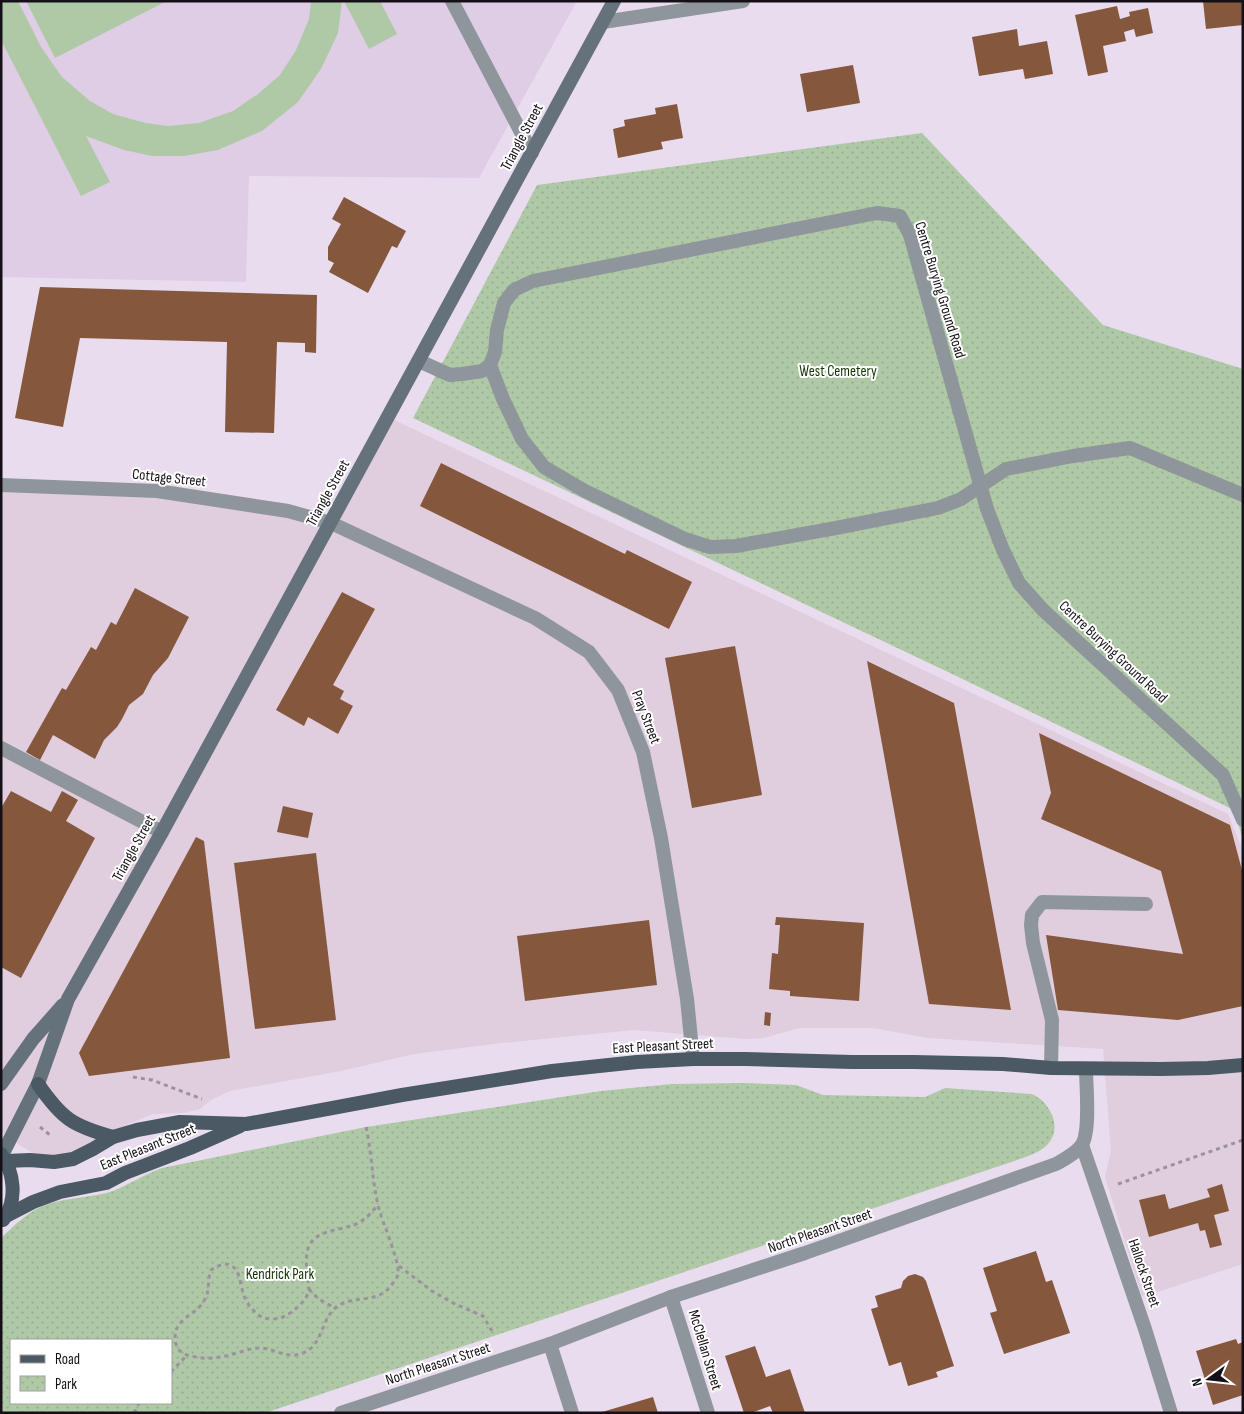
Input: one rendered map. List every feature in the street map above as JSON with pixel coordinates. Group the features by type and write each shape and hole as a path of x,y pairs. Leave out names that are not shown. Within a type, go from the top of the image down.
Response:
{"main road":[{"name":"Triangle Street","path":"3,1156 38,1084 68,999 162,832 614,1"},
{"name":"Triangle Street","path":"1,1084 33,1039 68,999"},
{"name":"East Pleasant Street","path":"3,1156 54,1162 73,1159 93,1150 113,1137 137,1130 180,1122 246,1124 402,1095 552,1071 637,1062 693,1059 914,1062 1003,1064 1086,1069"},
{"path":"1086,1069 1181,1069 1243,1065"},
{"path":"38,1084 52,1104 64,1116 89,1131 113,1137"},
{"name":"East Pleasant Street","path":"4,1219 33,1202 60,1192 106,1183 132,1170 246,1124"},
{"path":"3,1156 13,1179 12,1198 4,1219"}],"street":[{"path":"452,1 532,153"},
{"path":"603,22 743,1"},
{"name":"Centre Burying Ground Road","path":"490,365 504,303 514,290 533,281 877,213 900,216 910,235 987,509 1002,550 1019,583 1043,610 1222,776 1241,813"},
{"path":"418,361 450,374 482,371 490,365 503,400 522,439 544,467 585,491 685,539 710,547 736,546 938,508 961,499 1006,469 1073,456 1130,448 1243,495"},
{"name":"Cottage Street","path":"1,484 157,490 288,511 331,523"},
{"name":"Pray Street","path":"331,523 535,618 589,652 618,690 643,752 661,838 687,999 693,1059"},
{"path":"1,748 162,832"},
{"path":"1051,1068 1052,1020 1033,944 1032,915 1042,902 1146,904"},
{"path":"1082,1144 1085,1139 1087,1116 1086,1069"},
{"name":"North Pleasant Street","path":"342,1413 550,1344 671,1297 805,1254 1056,1164 1074,1153 1082,1144"},
{"name":"Hallock Street","path":"1082,1144 1145,1329 1171,1413"},
{"name":"McClellan Street","path":"671,1297 708,1413"},
{"path":"550,1344 572,1413"}],"path":[{"path":"133,1078 152,1080 208,1102"},
{"path":"366,1126 378,1204 398,1266 397,1277 388,1290 372,1298 346,1302 336,1307 328,1316 314,1346 302,1354 293,1356 266,1348 252,1348 220,1358 210,1359 187,1356 179,1350 176,1344 176,1330 181,1320 198,1309 202,1304 206,1297 209,1275 212,1270 218,1266 230,1264 240,1277 242,1291 251,1308 267,1319 277,1319 292,1312 308,1294 307,1253 316,1237 357,1224 371,1213 378,1204"},
{"path":"1116,1185 1243,1140"},
{"path":"398,1266 432,1291 483,1316 492,1331"},
{"path":"309,1288 316,1296 336,1307"},
{"path":"172,1371 187,1356"}],"shaded area":[{"path":"1,1 577,1 479,178 249,176 246,282 1,277"},
{"path":"388,417 1228,814 1243,851 1243,1264 1142,1297 1105,1177 1111,1151 1103,1049 928,1038 873,1028 799,1028 764,1038 745,1039 634,1030 414,1054 341,1071 230,1091 211,1100 200,1109 183,1113 152,1114 80,1149 58,1157 35,1154 1,1131 1,484 157,491 331,523"}],"green space":[{"path":"1,1 18,1 41,47 62,77 90,101 113,114 146,123 168,126 199,123 233,111 258,94 280,75 296,50 309,19 311,1 342,1 338,33 321,69 298,102 262,131 218,150 184,156 152,156 124,150 86,136 110,182 81,196 1,40"},
{"path":"26,1 167,1 55,58"},
{"path":"344,1 380,1 397,34 369,49"},
{"name":"West Cemetery","path":"922,133 1103,325 1243,369 1243,840 1234,810 413,418 537,185"},
{"name":"Kendrick Park","path":"744,1083 796,1085 823,1095 925,1097 945,1088 1032,1094 1049,1109 1054,1123 1054,1130 1046,1146 1023,1158 265,1413 1,1413 1,1238 35,1210 56,1202 113,1191 162,1168 366,1127 601,1091 672,1084"}],"building":[{"path":"1203,1 1243,1 1243,25 1206,29"},
{"path":"1117,6 1120,19 1130,16 1129,12 1148,8 1153,33 1136,37 1134,29 1124,32 1126,41 1103,46 1108,72 1088,76 1075,15"},
{"path":"1017,29 1019,46 1047,41 1053,74 1025,79 1023,69 979,76 972,37"},
{"path":"853,65 860,103 807,112 800,74"},
{"path":"677,104 683,138 661,142 663,149 618,158 613,129 625,126 624,120 656,114 655,108"},
{"path":"344,197 406,231 397,248 392,246 368,293 329,272 334,263 328,260 328,247 341,224 332,219"},
{"path":"40,287 317,295 316,353 305,352 305,343 277,342 274,433 225,432 227,342 80,338 63,427 15,418"},
{"path":"441,463 625,554 627,550 692,582 669,629 420,506"},
{"path":"135,588 189,617 168,658 153,675 143,694 129,705 117,727 104,740 95,759 53,735 40,760 26,752 62,688 66,690 91,647 96,650 111,622 116,625"},
{"path":"342,592 375,609 333,685 344,691 340,699 353,706 338,734 308,717 304,726 276,710"},
{"path":"735,646 762,795 692,808 665,658"},
{"path":"867,661 954,703 1011,1010 929,1004"},
{"path":"1039,733 1230,825 1243,874 1243,1006 1178,1020 1058,1010 1046,935 1183,954 1161,871 1041,819 1051,793"},
{"path":"11,791 51,812 62,791 78,800 66,821 95,838 21,978 1,967 1,808"},
{"path":"283,806 313,813 308,838 277,832"},
{"path":"196,837 204,841 230,1058 89,1076 79,1053"},
{"path":"316,853 336,1020 255,1029 234,863"},
{"path":"776,917 864,923 859,1001 790,996 790,991 769,989 772,953 778,954 780,925 775,925"},
{"path":"649,920 657,985 525,1001 517,936"},
{"path":"765,1012 771,1013 770,1026 764,1025"},
{"path":"1222,1184 1229,1211 1214,1215 1222,1245 1210,1248 1205,1230 1200,1231 1198,1223 1149,1237 1139,1200 1165,1194 1169,1209 1210,1197 1207,1189"},
{"path":"1036,1251 1046,1282 1052,1280 1070,1333 1004,1354 990,1313 997,1311 983,1268"},
{"path":"915,1274 923,1277 926,1281 954,1366 936,1372 938,1377 908,1386 901,1362 889,1366 871,1309 878,1307 875,1296 901,1288 903,1281 908,1276"},
{"path":"1236,1339 1238,1344 1243,1342 1243,1395 1213,1405 1196,1351"},
{"path":"755,1346 766,1377 790,1369 805,1413 773,1413 770,1406 751,1413 744,1413 725,1356"},
{"path":"653,1397 658,1413 602,1413 602,1412"}]}
